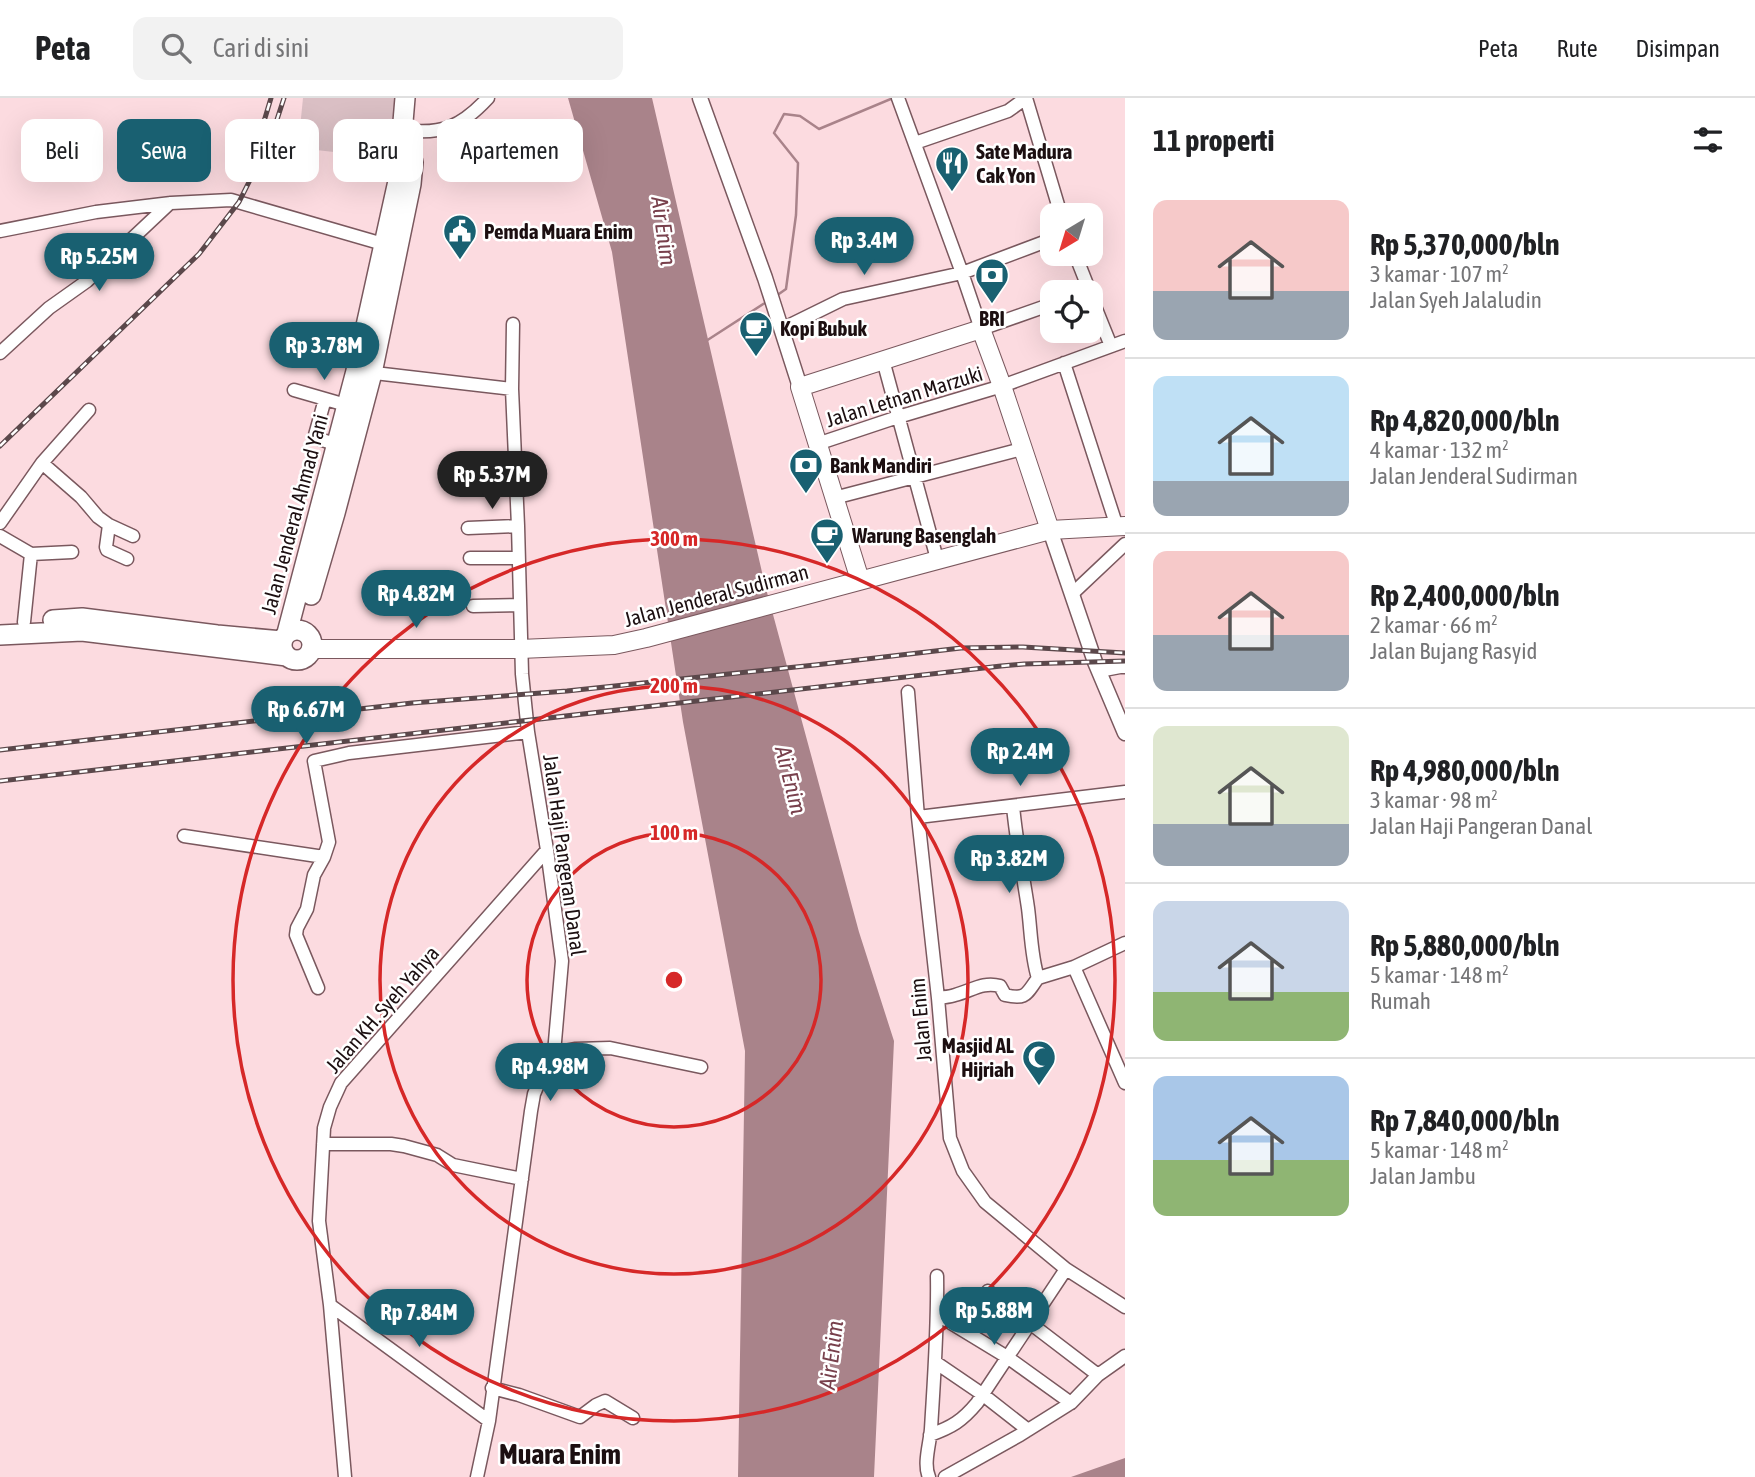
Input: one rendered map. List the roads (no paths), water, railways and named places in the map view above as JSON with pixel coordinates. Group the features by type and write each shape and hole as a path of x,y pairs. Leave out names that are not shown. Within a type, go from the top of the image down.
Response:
{"highway":[{"path":"405,98 408,119"},
{"path":"413,119 419,98"},
{"name":"Jalan Jenderal Ahmad Yani","path":"289,640 335,513 390,246 411,182"},
{"name":"Jalan Jenderal Ahmad Yani","path":"289,640 335,444 346,405 364,372"},
{"path":"0,623 82,618 217,635 289,640"},
{"path":"0,635 82,631 289,640"},
{"path":"289,640 291,659 306,657 311,649"}],"main road":[{"path":"860,580 800,387 981,329 1050,530"},
{"name":"Jalan Jenderal Sudirman","path":"311,649 520,649 614,645 1050,530 1121,527"}],"street":[{"path":"423,131 439,132 460,122 488,98"},
{"path":"700,98 765,278 800,387"},
{"path":"898,98 981,329 1040,308"},
{"path":"915,143 1008,111 1026,98 1057,203"},
{"path":"0,231 96,212 171,203 231,200 390,246"},
{"path":"0,353 49,308 87,281 171,203"},
{"path":"780,324 843,299 962,273 1040,244"},
{"name":"Jalan Haji Pangeran Danal","path":"477,1477 489,1421 534,1094 554,1053 562,961 528,732 520,649 512,390 513,324"},
{"path":"1103,326 1111,346"},
{"name":"Jalan Letnan Marzuki","path":"817,444 898,416 1002,386 1125,341"},
{"path":"883,360 937,559"},
{"path":"1064,363 1121,527"},
{"path":"364,372 512,390"},
{"path":"294,390 346,405"},
{"path":"325,399 315,435 335,444"},
{"path":"0,523 42,463 89,410"},
{"path":"834,498 1022,449"},
{"path":"42,463 81,497 98,517 133,536"},
{"path":"109,525 107,550 127,559"},
{"path":"468,528 518,526"},
{"path":"1050,530 1099,671 1125,733"},
{"path":"0,536 31,554 72,552"},
{"path":"1072,594 1125,544"},
{"path":"24,622 31,554"},
{"path":"470,558 518,558"},
{"path":"473,606 520,606"},
{"path":"1099,671 1125,667"},
{"name":"Jalan Enim","path":"908,692 950,1138 963,1171 985,1202 1066,1269 1125,1307"},
{"path":"318,988 296,935 307,909 314,875 329,842 314,761 349,753 528,732"},
{"path":"918,817 1125,792"},
{"path":"1013,806 1038,978"},
{"path":"184,836 324,857"},
{"name":"Jalan KH. Syeh Yahya","path":"345,1477 330,1305 319,1221 324,1128 330,1107 341,1083 547,850"},
{"path":"938,998 954,996 989,984 1000,986 1005,995 1023,996 1038,978 1074,967 1125,943"},
{"path":"1074,967 1125,1083"},
{"path":"554,1053 610,1048 701,1067"},
{"path":"323,1144 404,1146 437,1155 453,1165 522,1179"},
{"path":"930,1435 967,1416 1066,1269"},
{"path":"928,1477 926,1471 938,1315 937,1276"},
{"path":"988,1291 1098,1375"},
{"path":"330,1305 489,1421"},
{"path":"938,1315 1007,1357 1071,1403"},
{"path":"945,1477 1071,1403 1098,1375 1125,1356"},
{"path":"935,1362 1028,1430"},
{"path":"492,1388 580,1416 605,1401 633,1418"},
{"path":"345,1477 357,1477"}],"water":[{"name":"Air Enim","path":"568,98 652,98 765,585 859,932 894,1041 874,1477 738,1477 745,1051 683,722 612,252 583,150 583,119 574,119"},
{"path":"1125,1458 1125,1477 1071,1477"}],"waterway":[{"path":"776,296 786,289 796,215 798,163 774,133 784,114 800,116 819,129 893,98"},
{"path":"706,341 768,301"}],"railway":[{"path":"265,119 271,98"},
{"path":"0,446 199,254 239,202 271,138 284,98"},
{"path":"0,750 412,703 567,691 961,648 1023,647 1125,653"},
{"path":"0,781 1001,666 1125,661"}],"place":[{"name":"Sate Madura Cak Yon","path":"952,193"},
{"name":"Pemda Muara Enim","path":"460,261"},
{"name":"BRI","path":"992,305"},
{"name":"Kopi Bubuk","path":"756,358"},
{"name":"Bank Mandiri","path":"806,495"},
{"name":"Warung Basenglah","path":"827,565"},
{"name":"Masjid AL Hijriah","path":"1039,1087"}],"district":[{"name":"Muara Enim","path":"560,1454"}]}
